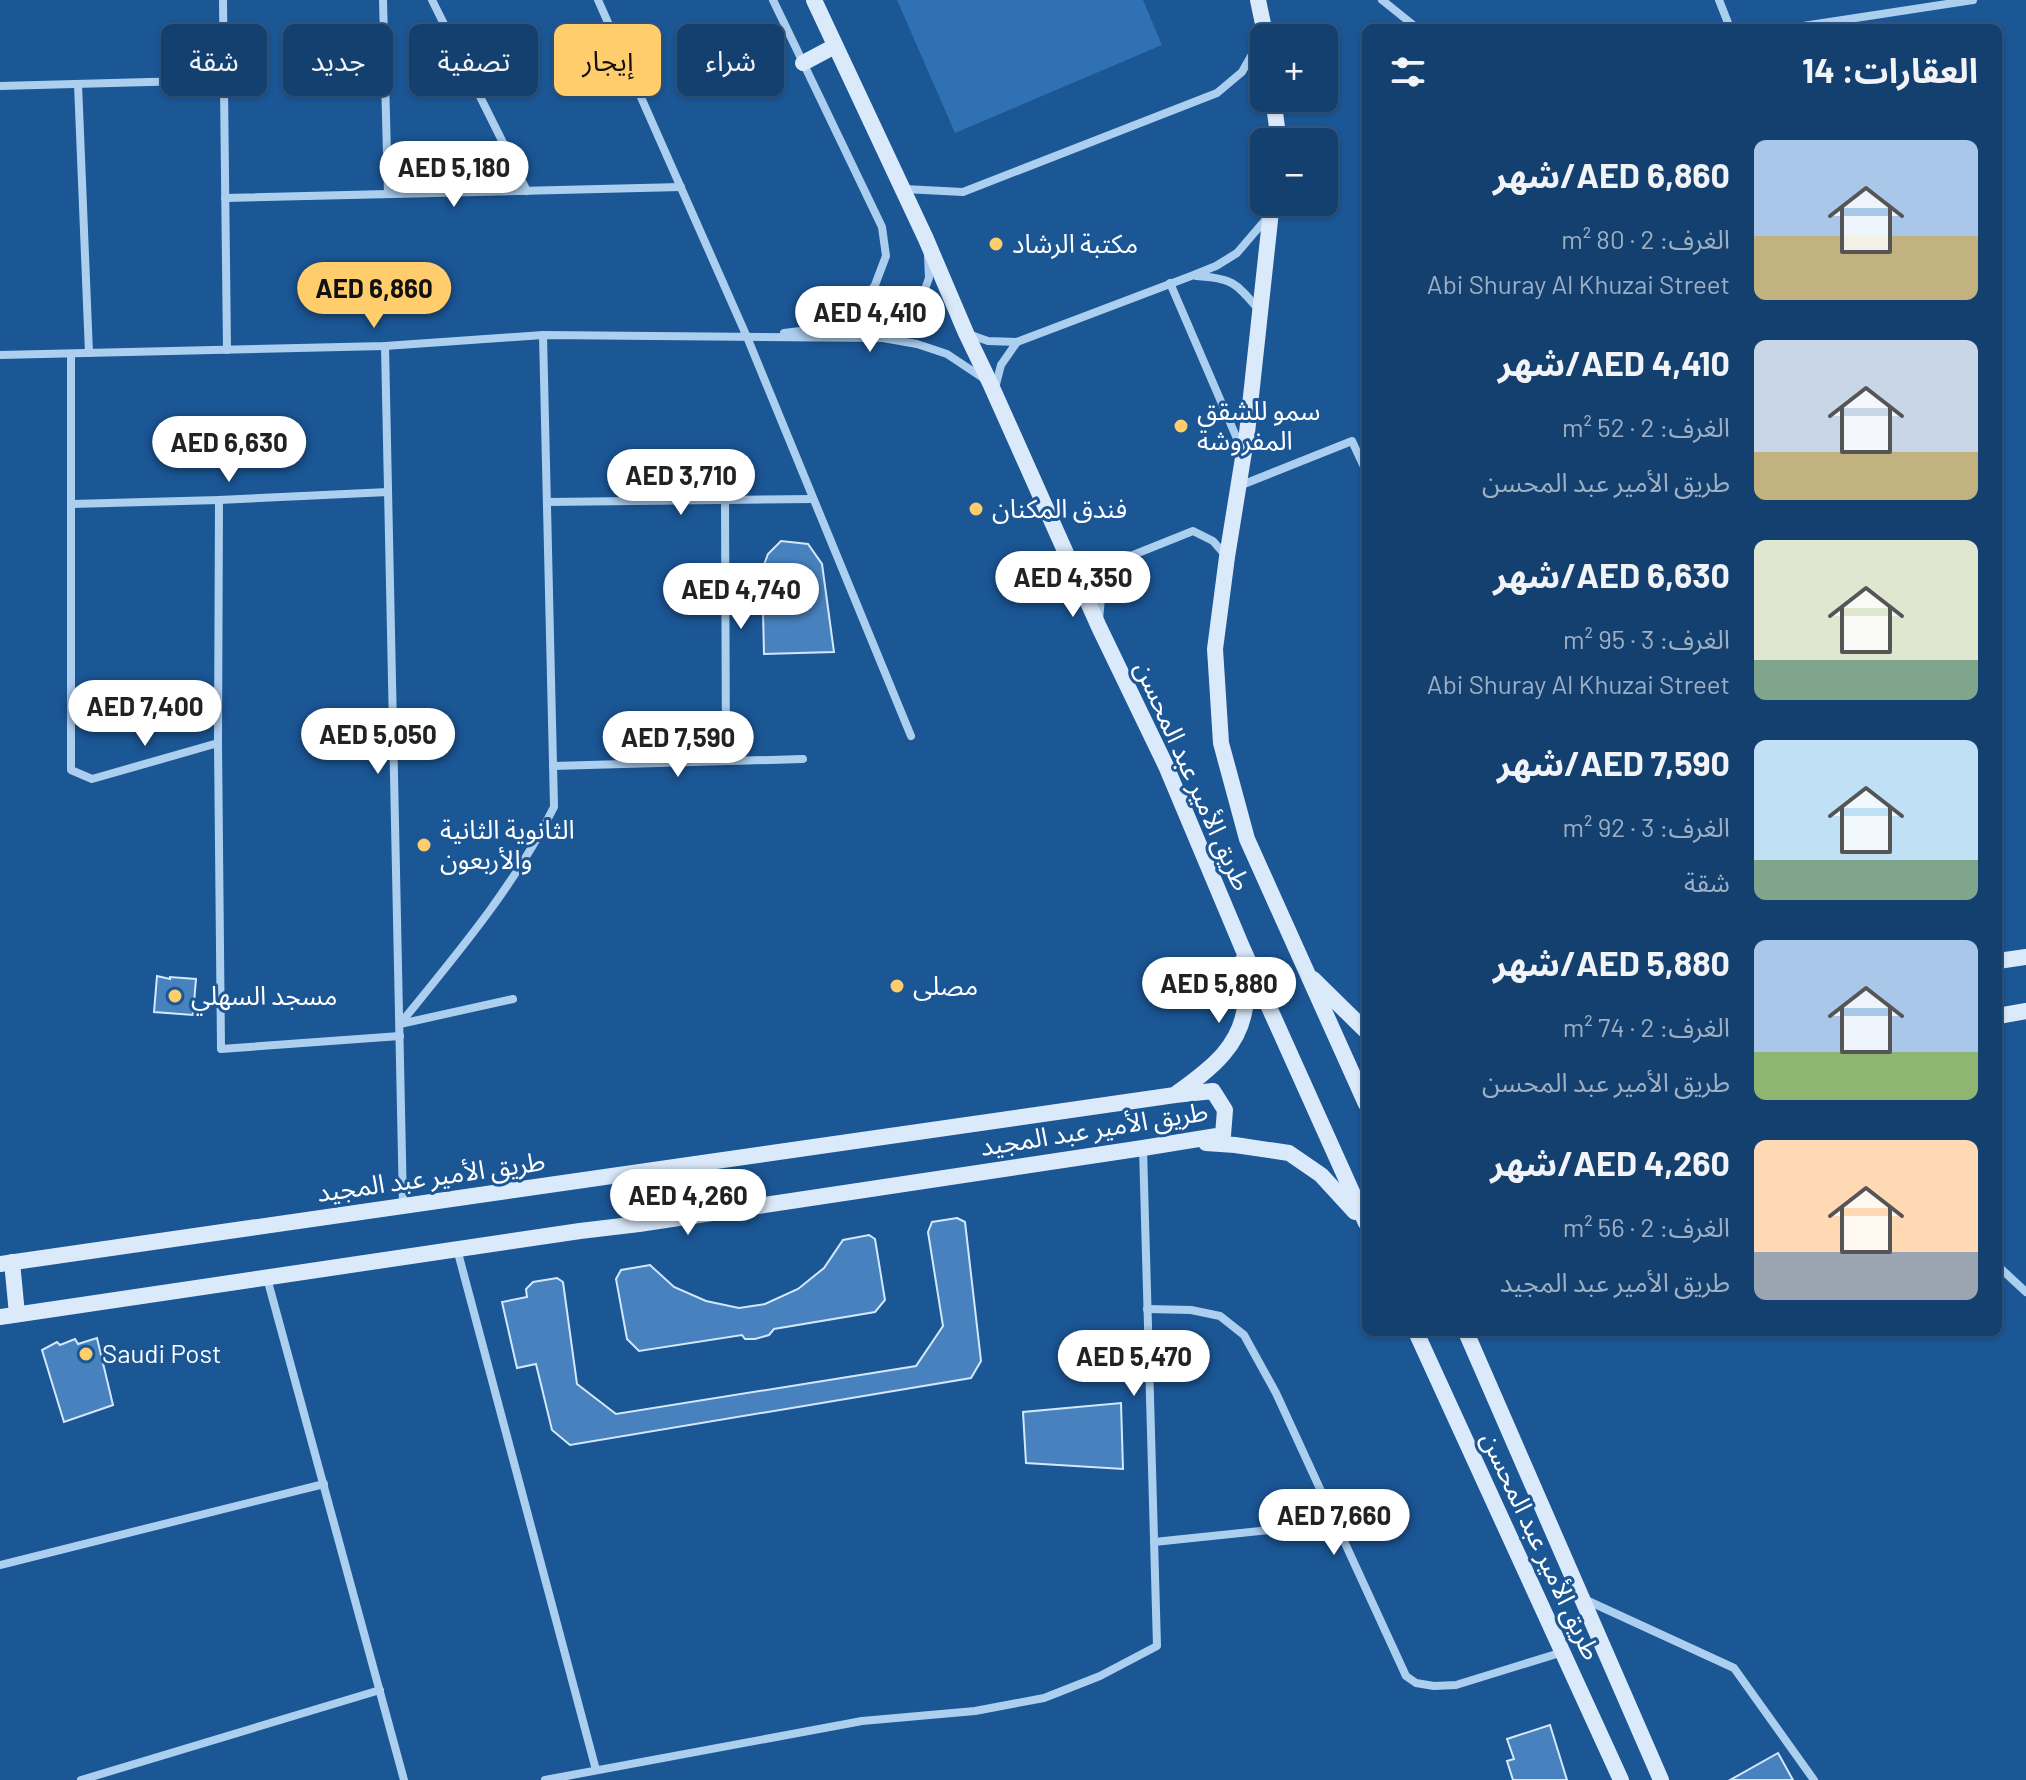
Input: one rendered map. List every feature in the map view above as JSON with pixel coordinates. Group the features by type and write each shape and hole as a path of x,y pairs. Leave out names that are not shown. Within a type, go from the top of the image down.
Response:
{"main road":[{"name":"طريق الأمير عبد المحسن","path":"814,0 904,189 1099,627 1166,766 1242,947 1362,1214"},
{"path":"1258,0 1264,24"},
{"path":"803,63 835,46"},
{"name":"طريق الأمير عبد المحسن","path":"1270,216 1244,455 1215,649 1221,743 1247,839 1362,1095"},
{"path":"1175,1095 1226,1054 1240,1027 1246,998 1242,947"},
{"path":"2002,960 2026,957"},
{"path":"1305,971 1362,1027"},
{"path":"2002,1015 2026,1011"},
{"name":"طريق الأمير عبد المجيد","path":"6,1263 1175,1095 1213,1091 1225,1110 1223,1135 639,1224 8,1315"},
{"path":"1181,1142 1235,1145 1289,1153 1321,1175 1362,1219"},
{"path":"6,1263 8,1315"},
{"name":"طريق الأمير عبد المحسن","path":"1418,1336 1621,1780"},
{"name":"طريق الأمير عبد المحسن","path":"1468,1336 1661,1780"}],"street":[{"path":"223,0 223,24"},
{"path":"383,0 388,194"},
{"path":"432,0 527,191"},
{"path":"598,0 747,337 911,736"},
{"path":"773,0 882,227 886,256 875,285 859,307 837,326"},
{"path":"1382,0 1412,24"},
{"path":"1719,0 1728,24"},
{"path":"1843,24 1973,0"},
{"path":"904,189 963,192 1217,93 1242,72 1250,59"},
{"path":"0,86 161,82"},
{"path":"78,84 89,353"},
{"path":"224,96 227,350"},
{"path":"225,198 681,187"},
{"path":"966,333 988,341 1017,342 1191,276 1237,253 1265,216"},
{"path":"747,337 874,322 904,315 921,300 929,278 926,239"},
{"path":"1191,276 1231,281 1261,312"},
{"path":"1170,283 1244,455"},
{"path":"399,1024 478,928 538,838 554,807 543,335"},
{"path":"0,355 385,346 543,335 883,338 917,344 947,354 992,387 1001,365 1017,342"},
{"path":"385,346 403,1205"},
{"path":"71,354 71,770 92,779 218,743"},
{"path":"1238,486 1352,441 1362,462"},
{"path":"72,504 388,492"},
{"path":"547,502 813,499"},
{"path":"219,500 221,1049 400,1036"},
{"path":"725,500 726,761"},
{"path":"1099,627 1101,598 1113,563 1193,531 1213,541 1227,557"},
{"path":"553,766 803,759"},
{"path":"399,1024 513,999"},
{"path":"545,1780 862,1721 975,1711 1044,1698 1100,1676 1157,1646 1143,1148"},
{"path":"457,1249 596,1770"},
{"path":"2002,1270 2026,1292"},
{"path":"267,1277 404,1780"},
{"path":"1147,1309 1191,1310 1220,1316 1244,1335 1276,1393 1406,1676 1416,1683 1456,1685 1563,1652"},
{"path":"0,1565 324,1484"},
{"path":"1154,1542 1336,1523"},
{"path":"1582,1598 1734,1668 1814,1780"},
{"path":"81,1780 380,1690"}],"shaded area":[{"path":"897,0 1143,0 1162,45 955,133"}],"building":[{"path":"781,541 808,544 822,564 834,652 764,654 762,570 768,554"},
{"name":"مسجد السهلي","path":"157,976 196,979 193,1015 154,1012"},
{"path":"957,1218 965,1222 981,1361 971,1378 570,1445 552,1430 536,1364 517,1368 502,1302 527,1297 526,1289 533,1282 557,1278 563,1282 577,1384 616,1414 916,1366 943,1326 928,1232 932,1222"},
{"path":"869,1235 875,1239 885,1300 875,1312 774,1329 769,1335 755,1339 745,1339 742,1335 639,1351 627,1339 616,1279 621,1270 650,1265 674,1287 706,1301 739,1308 765,1304 798,1289 824,1268 843,1240"},
{"path":"97,1338 113,1405 64,1422 42,1350 57,1342 60,1345 75,1339 78,1344"},
{"path":"1121,1403 1123,1469 1026,1463 1023,1412"},
{"path":"1550,1725 1567,1780 1513,1780 1507,1761 1514,1759 1507,1739"},
{"path":"1778,1753 1793,1780 1730,1780"}],"place":[{"name":"مكتبة الرشاد","path":"996,244"},
{"name":"سمو للشقق المفروشة","path":"1181,426"},
{"name":"فندق المكنان","path":"976,509"},
{"name":"الثانوية الثانية والأربعون","path":"424,845"},
{"name":"مصلى","path":"897,986"},
{"name":"مسجد السهلي","path":"175,996"},
{"name":"Saudi Post","path":"86,1354"}]}
